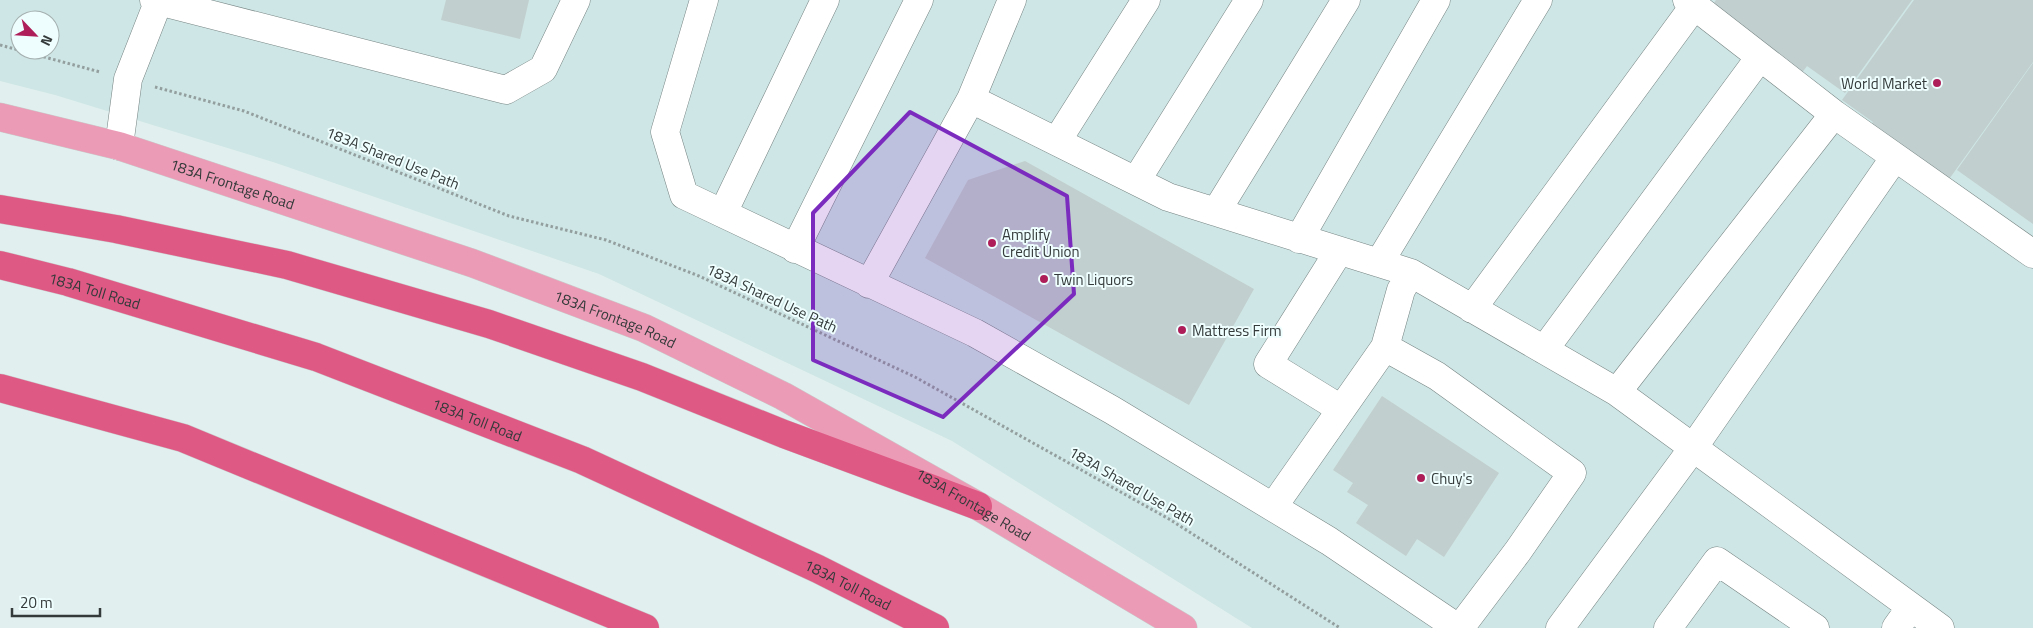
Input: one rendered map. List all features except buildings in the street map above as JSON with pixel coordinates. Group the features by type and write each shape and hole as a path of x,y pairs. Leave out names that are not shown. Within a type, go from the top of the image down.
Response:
{"highway":[{"path":"0,209 116,229 287,265 489,324 642,377 784,434 978,506"},
{"name":"183A Toll Road","path":"0,265 68,282 316,357 582,460 818,569 935,628"},
{"path":"0,388 183,438 645,628"}],"main road":[{"name":"183A Frontage Road","path":"0,117 119,146 472,263 644,328 782,396 978,506 1183,628"}],"lane":[{"path":"119,146 128,79 157,0 506,90 543,68 576,0"},
{"path":"704,0 665,132 684,195 975,334 1112,410 1329,541 1459,628 1518,551 1572,473 1437,376 1385,347"},
{"path":"723,213 825,0"},
{"path":"795,249 919,0"},
{"path":"869,284 971,99 1012,0"},
{"path":"1057,142 1146,0"},
{"path":"1136,181 1249,0"},
{"path":"1216,212 1346,0"},
{"path":"1300,238 1436,0"},
{"path":"1380,263 1538,0"},
{"path":"1472,309 1690,3 1834,114 2033,254"},
{"path":"1544,350 1760,57"},
{"path":"971,99 1168,197 1411,273 1616,392 1693,448 1904,618 1940,628"},
{"path":"1616,392 1834,114"},
{"path":"1560,628 1693,448 1895,156"},
{"path":"1339,251 1268,364 1342,409"},
{"path":"1273,507 1385,347 1401,290 1411,273"},
{"path":"1668,628 1717,561 1815,628"}],"path":[{"path":"0,45 103,72"},
{"name":"183A Shared Use Path","path":"152,86 244,110 509,216 606,240 699,276 915,377 1169,519 1340,628"}],"highlighted area":[{"path":"910,112 1067,196 1074,294 943,417 813,360 813,213"}],"shaded area":[{"path":"0,0 2033,0 2033,628 1252,628 952,441 599,274 273,162 55,95 0,81"}],"place":[{"name":"World Market","path":"1937,83"},
{"name":"Amplify Credit Union","path":"992,243"},
{"name":"Twin Liquors","path":"1044,279"},
{"name":"Mattress Firm","path":"1182,330"},
{"name":"Chuy's","path":"1421,478"}]}
